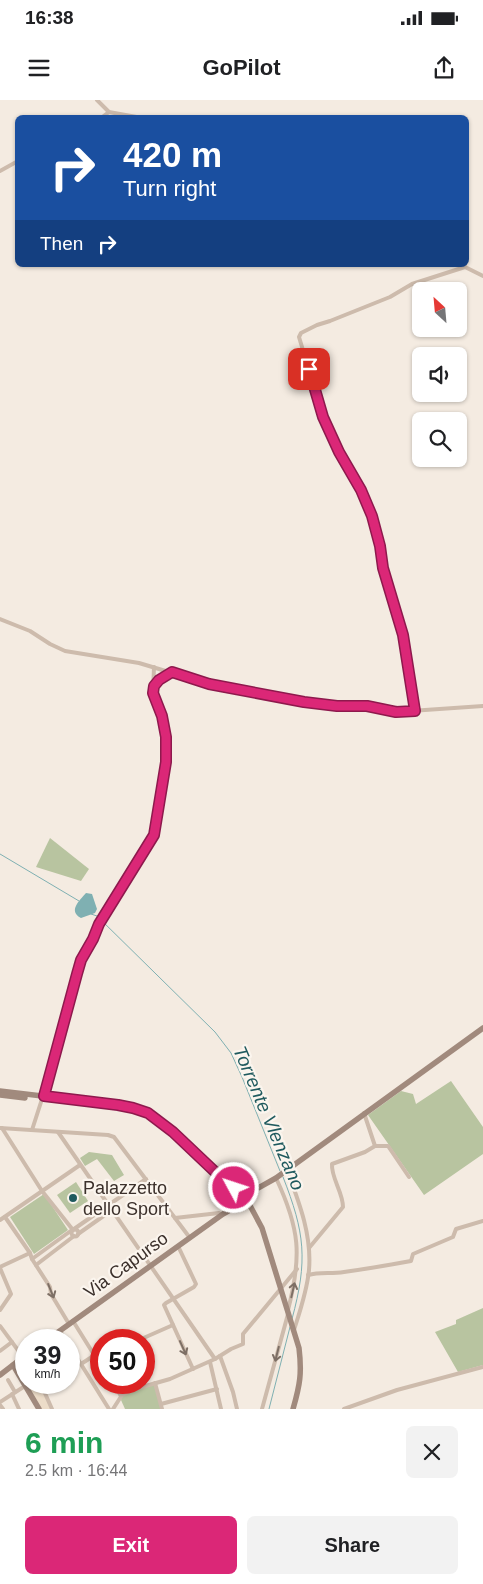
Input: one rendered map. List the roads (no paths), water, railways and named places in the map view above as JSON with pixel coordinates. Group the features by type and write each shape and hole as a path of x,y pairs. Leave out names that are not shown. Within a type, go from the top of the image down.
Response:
{"street":[{"path":"97,100 109,112 126,115"},
{"path":"105,115 109,112"},
{"path":"0,171 15,163"},
{"path":"415,711 403,635 383,568 380,546 372,516 361,490 339,452 323,417 300,337 301,333 317,325 330,322 390,297 412,284 461,267"},
{"path":"466,267 483,276"},
{"path":"0,619 30,632 65,651 115,658 154,667 209,684 304,702 337,706 367,706 396,712 483,706"},
{"path":"32,1130 43,1098 81,960 99,924 154,835 166,753 166,737 162,716 153,693 154,667"},
{"path":"154,686 159,680 172,672"},
{"name":"Via Capurso","path":"61,1329 483,1028"},
{"path":"0,1091 43,1098"},
{"path":"0,1095 84,1101 133,1108 148,1113 173,1132 253,1210 262,1228 299,1348 301,1364 300,1384 293,1409"},
{"path":"364,1114 375,1146"},
{"path":"1,1128 108,1135 117,1138 190,1238"},
{"path":"1,1128 42,1191 73,1230 72,1234 76,1235"},
{"path":"58,1132 212,1360 221,1409"},
{"path":"309,1248 343,1207 332,1164 365,1152 375,1146 388,1146 409,1177"},
{"path":"0,1220 80,1165"},
{"path":"286,1170 302,1210 309,1248 308,1275 294,1329"},
{"path":"262,1409 288,1312 297,1269 296,1238 293,1220 276,1177"},
{"path":"32,1259 146,1179"},
{"path":"36,1265 112,1210"},
{"path":"101,1211 104,1216"},
{"path":"176,1218 219,1213 222,1215"},
{"path":"5,1217 30,1253 50,1287 51,1294 90,1349"},
{"path":"308,1275 354,1271 411,1261 413,1254 453,1237 456,1229 483,1221"},
{"path":"178,1246 196,1284 164,1305 192,1369"},
{"path":"0,1310 11,1294 0,1268 30,1253"},
{"path":"41,1253 45,1258"},
{"path":"217,1389 162,1407 155,1383 170,1379 243,1344 242,1334 297,1269"},
{"path":"155,1333 173,1325"},
{"path":"0,1326 15,1345"},
{"path":"0,1351 12,1342"},
{"path":"220,1356 237,1409"},
{"path":"90,1358 81,1364 111,1409 124,1394"},
{"path":"0,1375 13,1365 15,1368"},
{"path":"344,1409 397,1390 483,1367"},
{"path":"8,1380 19,1409"},
{"path":"2,1409 0,1403 14,1393"},
{"path":"29,1394 36,1408"},
{"path":"45,1394 52,1409"}],"water":[{"path":"86,893 92,894 97,909 95,913 81,918 75,912 75,909"}],"waterway":[{"name":"Torrente Vlenzano","path":"0,854 79,901"},
{"name":"Torrente Vlenzano","path":"91,914 97,916 215,1032 231,1053 280,1171"},
{"name":"Torrente Vlenzano","path":"283,1177 296,1215 302,1247 300,1280 292,1319"},
{"name":"Torrente Vlenzano","path":"269,1409 290,1327"}],"place":[{"name":"Palazzetto dello Sport","path":"73,1198"}]}
